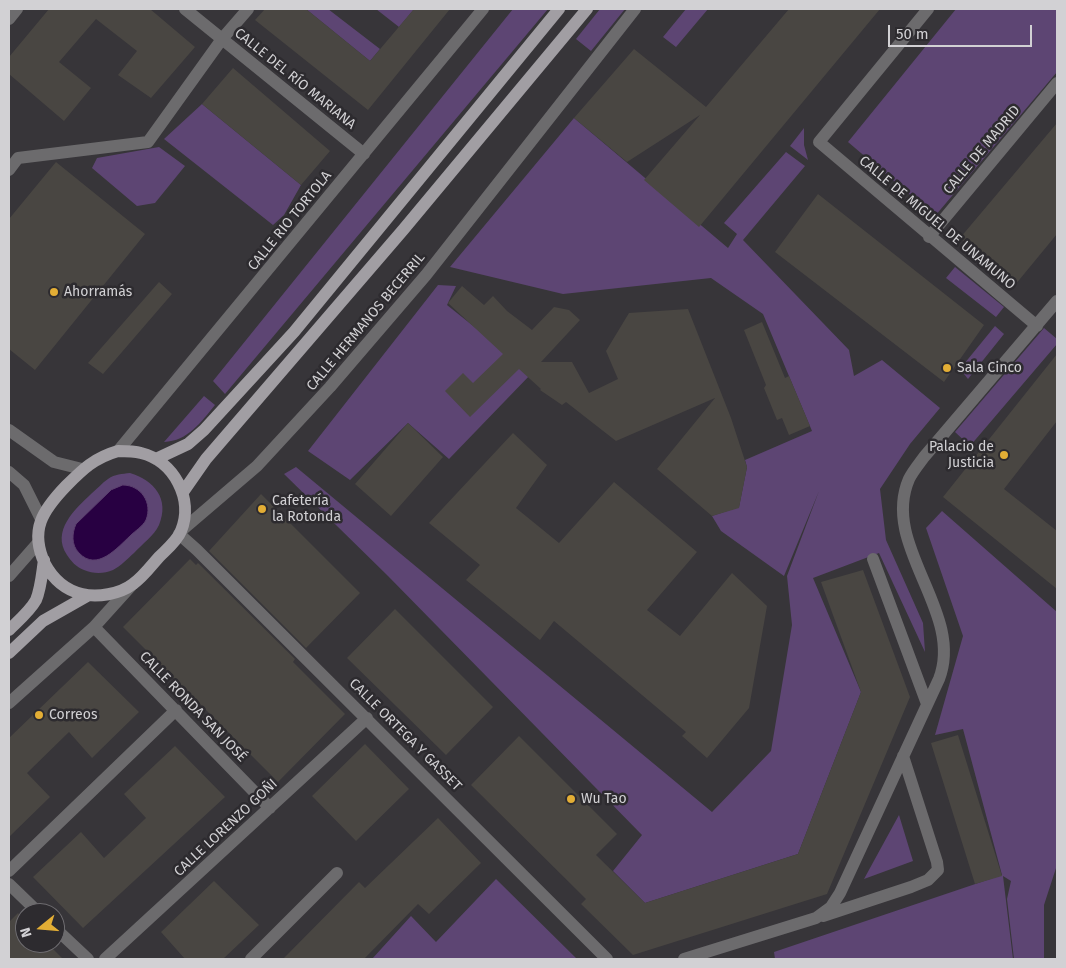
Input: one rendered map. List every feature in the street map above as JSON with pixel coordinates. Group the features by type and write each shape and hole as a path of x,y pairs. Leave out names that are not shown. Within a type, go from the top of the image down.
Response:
{"main road":[{"path":"156,459 188,444 204,430 294,332 559,9"},
{"path":"183,492 206,459 397,238 587,9"},
{"path":"9,654 43,620 87,596 106,594 132,585 173,543 180,532 185,514 183,492 169,469 156,459 143,453 118,451 94,460 82,469 50,503 41,519 38,529 38,543 50,572 57,580 76,592 87,596"},
{"path":"9,630 27,612 36,599 44,560"}],"street":[{"path":"9,19 17,9"},
{"name":"CALLE DEL RÍO MARIANA","path":"185,9 364,154"},
{"path":"9,170 18,158 148,142 222,39 248,9"},
{"name":"CALLE RIO TORTOLA","path":"118,451 483,9"},
{"name":"CALLE HERMANOS BECERRIL","path":"180,532 257,466 330,387 426,275 635,9"},
{"name":"CALLE DE MIGUEL DE UNAMUNO","path":"928,9 819,142 929,237 1037,326"},
{"name":"CALLE DE MADRID","path":"929,237 1057,83"},
{"path":"816,918 831,907 840,893 944,663 944,644 939,623 904,521 903,500 909,480 924,457 1057,301"},
{"path":"9,430 54,462 82,469"},
{"path":"9,472 24,485 41,519"},
{"name":"CALLE ORTEGA Y GASSET","path":"180,532 607,959"},
{"path":"9,576 38,543"},
{"path":"873,559 927,704"},
{"path":"9,703 94,627 132,585"},
{"name":"CALLE RONDA SAN JOSÉ","path":"94,627 270,808"},
{"path":"9,871 176,710"},
{"name":"CALLE LORENZO GOÑI","path":"105,959 367,718"},
{"path":"684,959 912,887 928,880 938,870 937,862 903,756"},
{"path":"251,959 337,873"},
{"path":"9,884 29,903"},
{"path":"65,937 88,959"}],"shaded area":[{"path":"306,9 328,9 380,49 370,61"},
{"path":"376,9 414,9 399,27"},
{"path":"513,9 548,9 225,394 213,381"},
{"path":"600,9 625,9 591,51 576,39"},
{"path":"686,9 708,9 676,47 663,37"},
{"path":"956,9 1057,9 1057,72 935,216 848,142"},
{"path":"202,104 301,185 284,215 273,225 164,139"},
{"path":"574,118 728,248 737,234 724,223 786,152 805,166 743,240 849,350 854,376 882,360 940,408 910,444 880,489 886,540 923,623 925,652 879,553 813,578 861,692 798,854 645,903 613,871 642,835 388,576 284,474 296,467 712,812 771,751 792,625 787,576 819,491 784,576 721,531 712,516 739,507 747,467 745,460 812,431 763,314 711,278 563,294 450,267"},
{"path":"804,128 804,145 808,160 790,146"},
{"path":"159,147 185,166 155,203 137,206 92,168 97,158"},
{"path":"955,267 1004,307 996,317 946,278"},
{"path":"438,285 456,286 447,305 532,373 449,459 408,423 350,480 308,451"},
{"path":"995,326 1004,334 968,379 964,374 966,368 964,364"},
{"path":"1044,328 1057,339 1057,344 970,446 955,432"},
{"path":"204,396 215,405 205,418 187,434 173,441 164,442"},
{"path":"130,473 146,480 158,492 162,507 159,525 148,540 116,568 99,573 81,569 70,559 63,546 63,529 67,521 78,506 111,477"},
{"path":"123,485 135,488 144,496 148,507 146,520 113,552 100,559 86,558 76,550 73,543 76,524 111,490"},
{"path":"942,511 1057,612 1057,865 1044,905 1044,959 1014,959 1007,899 1011,881 1003,876 1013,959 775,959 774,952 1002,875 963,729 935,735 963,636 926,528"},
{"path":"899,815 913,861 864,879"},
{"path":"496,879 577,959 372,959 411,916 436,942"}],"building":[{"path":"49,9 150,9 195,47 151,98 118,75 137,51 96,19 59,62 91,88 64,121 9,74 9,57"},
{"path":"265,9 306,9 370,61 414,9 450,9 368,110 255,20"},
{"path":"789,9 880,9 699,227 644,180 700,115 627,162 574,118 634,49 706,107"},
{"path":"233,68 330,151 301,185 202,104"},
{"path":"1057,123 1057,234 1015,285 960,238"},
{"name":"Ahorramás","path":"56,162 145,234 35,370 9,349 9,219"},
{"path":"818,194 984,325 944,382 775,252"},
{"path":"159,282 172,294 103,374 88,363"},
{"path":"462,286 484,305 493,296 507,311 532,330 554,307 569,310 580,320 541,362 572,362 589,393 618,379 606,351 629,313 688,309 731,418 747,467 739,508 712,516 657,469 715,398 616,441 566,402 562,405 540,390 519,369 470,417 445,391 463,373 473,383 503,354 448,303"},
{"path":"762,322 785,378 789,376 810,426 789,435 782,418 777,420 764,388 766,385 744,330"},
{"name":"Palacio de Justicia","path":"1057,354 1057,421 1004,489 1057,531 1057,589 943,497"},
{"path":"408,423 443,457 391,516 355,484"},
{"path":"513,433 547,465 516,508 559,543 614,482 697,552 647,610 680,636 732,573 767,606 749,708 707,758 682,736 686,732 554,621 540,640 466,580 480,565 429,523"},
{"path":"261,494 360,593 306,648 209,551"},
{"path":"190,559 196,565 198,563 295,659 293,662 345,714 278,782 123,627"},
{"path":"863,570 910,697 827,894 633,955 581,904 586,899 471,785 519,736 617,834 596,855 645,903 798,854 861,692 821,582"},
{"path":"395,609 493,707 446,755 347,658"},
{"path":"88,662 139,712 92,758 69,732 27,773 50,797 9,837 9,738"},
{"path":"958,735 1002,876 975,884 931,743"},
{"path":"365,744 409,789 356,841 312,796"},
{"path":"175,746 225,797 83,928 65,910 65,903 58,903 33,877 81,832 104,858 146,818 124,794"},
{"path":"438,818 481,863 429,914 418,904 364,959 283,959 359,882 365,888"},
{"path":"214,881 259,925 223,959 185,959 161,932"},
{"path":"15,916 15,953 57,953 63,959 9,959 9,922"}],"place":[{"name":"Ahorramás","path":"54,292"},
{"name":"Sala Cinco","path":"947,368"},
{"name":"Palacio de Justicia","path":"1004,455"},
{"name":"Cafetería la Rotonda","path":"262,509"},
{"name":"Correos","path":"39,715"},
{"name":"Wu Tao","path":"571,799"}]}
